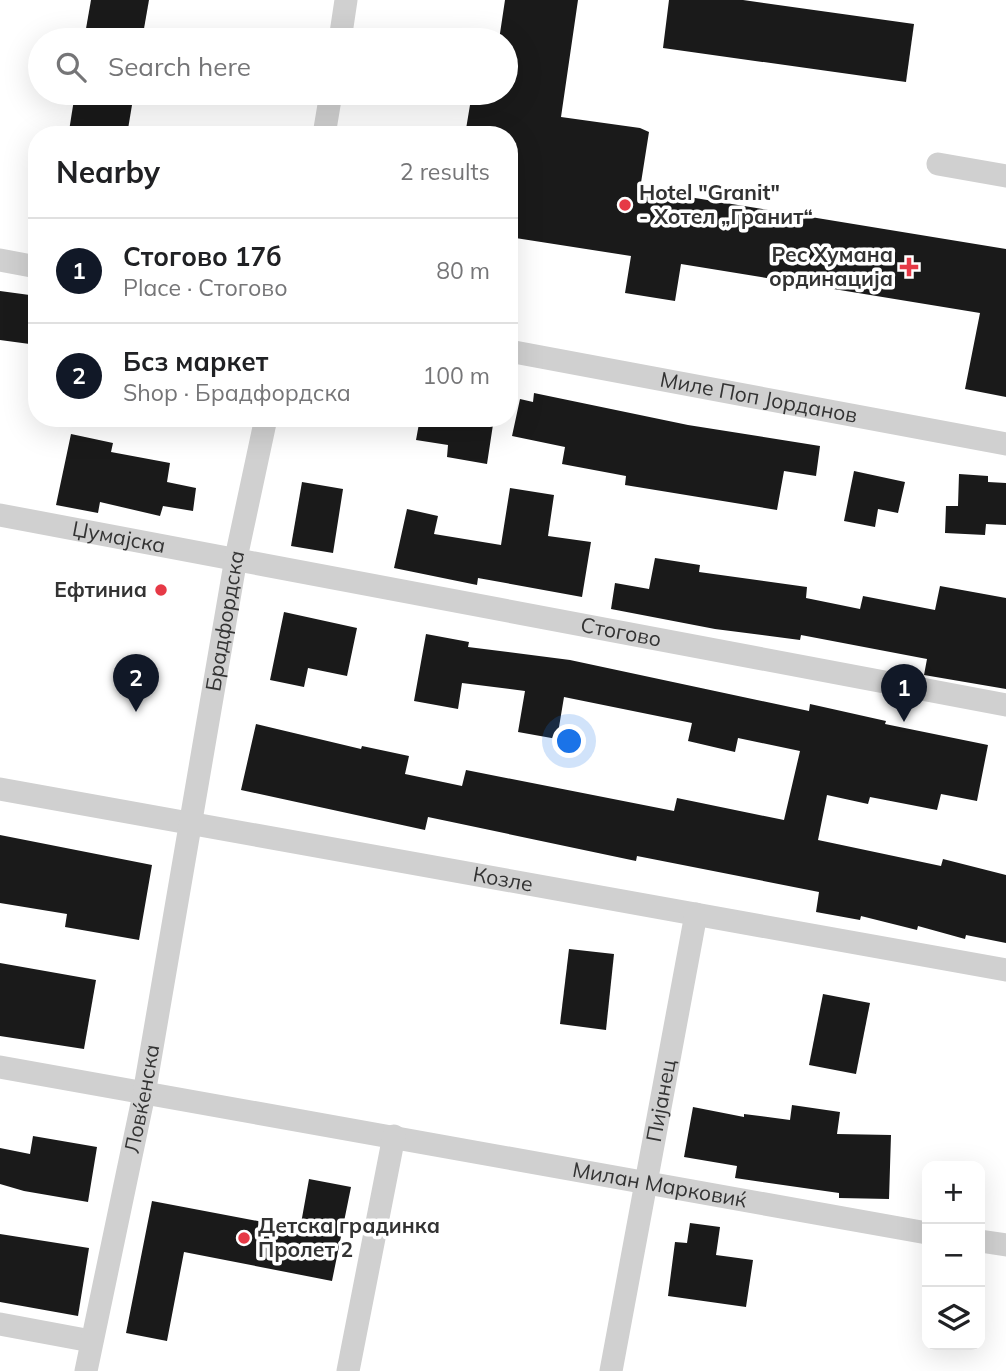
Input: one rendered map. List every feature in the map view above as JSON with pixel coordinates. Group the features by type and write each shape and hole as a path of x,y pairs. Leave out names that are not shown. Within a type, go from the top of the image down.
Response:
{"street":[{"path":"342,28 346,0"},
{"path":"326,126 329,105"},
{"path":"938,164 1006,176"},
{"path":"0,260 28,265"},
{"name":"Миле Поп Јорданов","path":"518,353 1006,444"},
{"name":"Брадфордска","path":"190,824 236,558 264,427"},
{"name":"Џумајска","path":"0,515 236,558"},
{"name":"Стогово","path":"236,558 298,572 1006,705"},
{"name":"Козле","path":"0,789 1006,970"},
{"name":"Ловќенска","path":"86,1371 144,1094 190,824"},
{"name":"Пијанец","path":"611,1371 696,914"},
{"name":"Милан Марковиќ","path":"0,1067 922,1232"},
{"path":"348,1371 394,1136"},
{"path":"985,1242 1006,1245"},
{"path":"0,1324 91,1341"}],"building":[{"path":"91,0 149,0 144,28 86,28"},
{"path":"505,0 578,0 561,117 640,128 649,132 640,189 1006,249 1006,397 965,389 980,313 681,264 675,301 625,293 631,256 518,238 518,126 466,126 470,105 518,105 518,28 501,28"},
{"path":"669,0 743,0 914,24 906,82 663,48"},
{"path":"73,105 132,105 128,126 70,126"},
{"path":"0,291 28,295 28,344 0,340"},
{"path":"534,393 688,425 820,446 816,476 784,471 777,510 625,485 626,476 562,464 565,447 512,436 514,427 518,427 520,399 533,402"},
{"path":"418,427 493,427 487,464 447,457 448,445 416,440"},
{"path":"71,434 113,443 111,452 170,463 167,482 196,488 193,511 163,506 160,516 100,502 98,513 56,505"},
{"path":"854,471 905,482 898,513 878,509 875,527 844,521"},
{"path":"959,474 988,476 988,482 1006,483 1006,525 986,524 985,535 945,533 946,506 958,506"},
{"path":"302,482 343,489 333,553 291,546"},
{"path":"510,488 554,495 548,536 591,542 582,597 478,578 477,585 394,568 407,509 438,516 434,534 501,545"},
{"path":"655,558 700,565 699,572 807,587 806,598 860,609 863,596 935,610 940,586 1006,598 1006,689 924,675 927,659 801,635 800,640 715,629 611,609 615,583 649,589"},
{"path":"284,612 357,628 347,676 308,668 304,687 270,680"},
{"path":"426,634 469,642 468,647 570,660 809,711 810,704 886,721 885,724 988,745 977,801 941,794 937,810 870,797 868,804 827,795 818,840 941,866 943,859 1006,875 1006,943 966,935 965,939 918,926 917,930 861,916 860,920 816,912 819,892 637,856 636,861 428,817 425,830 241,790 256,724 361,749 362,746 409,756 405,774 462,786 466,770 674,811 677,798 784,820 800,751 738,738 735,752 688,741 692,723 564,697 557,739 518,732 525,691 462,683 458,709 414,701"},
{"path":"0,835 152,865 139,940 65,927 67,914 0,903"},
{"path":"569,949 614,954 606,1030 560,1024"},
{"path":"0,963 96,980 84,1049 0,1036"},
{"path":"823,994 870,1003 856,1074 809,1065"},
{"path":"792,1105 840,1112 837,1134 891,1135 889,1199 839,1198 839,1193 735,1178 737,1166 684,1157 693,1107 744,1117 744,1114 790,1120"},
{"path":"33,1136 97,1147 88,1202 0,1184 0,1148 30,1154"},
{"name":"Детска градинка Пролет 2","path":"309,1179 351,1187 332,1281 184,1252 167,1341 126,1333 152,1201 300,1229"},
{"path":"690,1223 720,1227 716,1255 753,1260 746,1307 668,1296 675,1242 687,1243"},
{"path":"0,1234 89,1248 78,1316 0,1302"}],"place":[{"name":"Hotel \"Granit\" - Хотел „Гранит“","path":"625,205"},
{"name":"Рес Хумана ординација","path":"909,267"},
{"name":"Ефтиниа","path":"161,590"},
{"name":"Бсз маркет","path":"136,712"},
{"name":"Стогово 17б","path":"904,722"},
{"name":"Детска градинка Пролет 2","path":"244,1238"}]}
